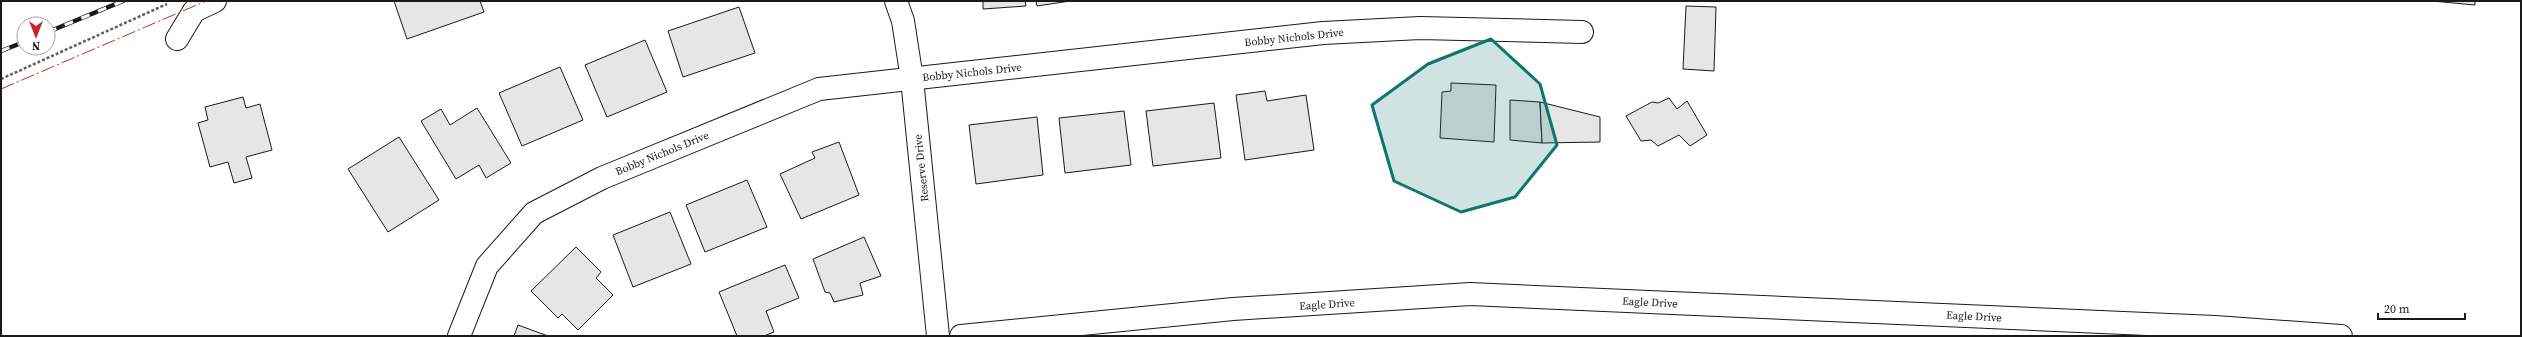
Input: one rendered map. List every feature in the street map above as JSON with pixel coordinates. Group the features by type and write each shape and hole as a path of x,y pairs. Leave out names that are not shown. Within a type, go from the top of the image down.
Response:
{"street":[{"path":"177,39 194,11 215,1"},
{"name":"Reserve Drive","path":"896,1 903,21 912,79 938,336"},
{"name":"Bobby Nichols Drive","path":"458,336 487,266 534,213 602,178 819,88 1323,33 1420,28 1582,32"},
{"name":"Eagle Drive","path":"961,336 1233,309 1470,294 2207,327 2340,336"}],"path":[{"path":"1,79 173,1"}],"highlighted area":[{"path":"1491,39 1540,84 1557,145 1515,197 1461,212 1394,181 1372,105 1428,64"}],"building":[{"path":"394,1 480,1 484,12 407,39"},
{"path":"983,1 1025,1 1026,6 983,9"},
{"path":"1036,1 1070,1 1037,6"},
{"path":"2432,1 2475,1 2475,5"},
{"path":"1686,6 1716,7 1714,71 1683,69"},
{"path":"739,7 755,53 683,77 668,31"},
{"path":"645,40 667,92 607,117 585,65"},
{"path":"560,67 583,120 522,146 499,93"},
{"path":"1451,83 1496,85 1494,142 1440,138 1442,92 1451,91"},
{"path":"1265,91 1267,101 1306,95 1314,150 1245,160 1236,95"},
{"path":"243,97 246,108 260,104 272,150 246,157 252,178 234,183 228,162 210,167 198,123 208,120 205,107"},
{"path":"1669,98 1677,109 1687,101 1707,135 1690,146 1679,135 1658,146 1651,140 1641,141 1626,116 1652,102 1658,103"},
{"path":"1510,100 1540,102 1542,143 1510,140"},
{"path":"1540,102 1600,117 1600,142 1542,143"},
{"path":"1214,103 1221,158 1153,166 1146,111"},
{"path":"477,108 511,163 486,178 479,165 456,179 421,121 441,109 450,125"},
{"path":"1124,111 1131,165 1065,173 1059,118"},
{"path":"1037,117 1043,175 976,184 969,125"},
{"path":"399,137 439,200 388,232 348,169"},
{"path":"839,142 859,195 801,219 780,174 815,158 812,152"},
{"path":"747,180 767,227 705,252 686,205"},
{"path":"670,212 691,264 633,287 613,235"},
{"path":"864,237 881,276 860,283 863,295 834,302 830,293 825,292 813,259"},
{"path":"576,247 601,272 596,278 613,295 578,330 562,314 558,318 531,291"},
{"path":"785,265 799,298 766,311 774,332 764,336 737,336 719,292"},
{"path":"518,325 548,336 514,336"}],"railway":[{"path":"56,29 123,1"},
{"path":"1,51 16,45"}],"power":[{"path":"1,89 206,1"}]}
